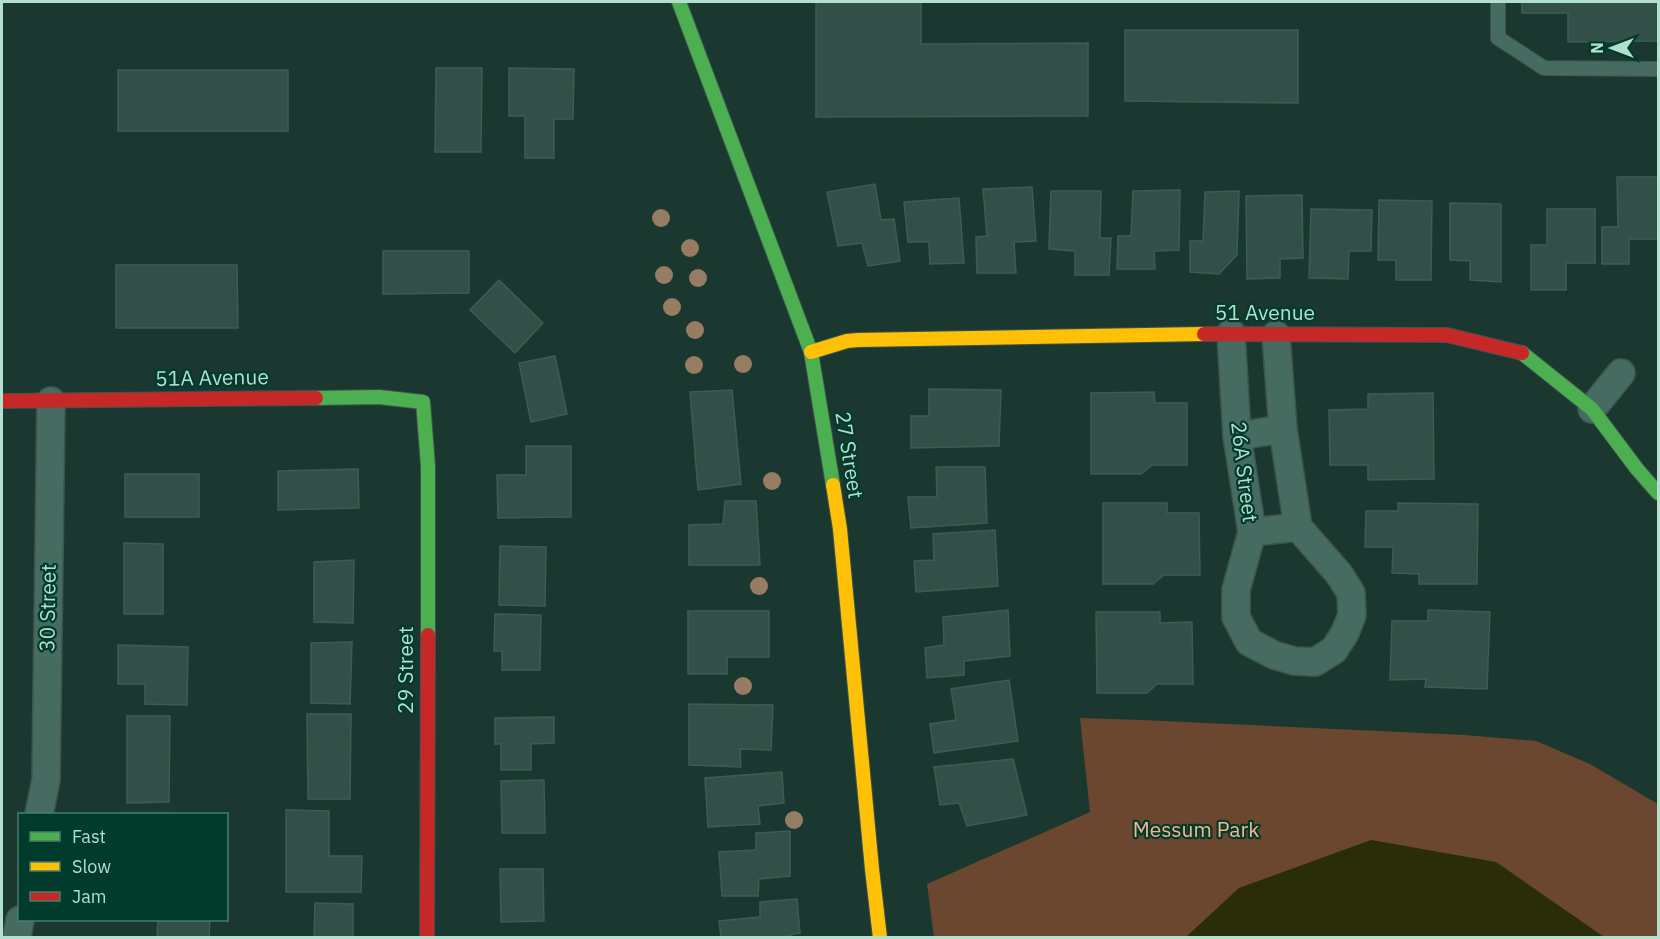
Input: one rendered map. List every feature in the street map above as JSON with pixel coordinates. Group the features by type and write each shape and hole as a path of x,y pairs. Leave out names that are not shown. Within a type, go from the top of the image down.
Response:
{"street":[{"name":"27 Street","path":"679,2 811,352 840,529 870,857 880,938"},
{"name":"51 Avenue","path":"811,352 847,341 1231,333 1447,335 1523,353 1592,409 1637,469 1659,493"},
{"name":"26A Street","path":"1231,333 1237,436 1252,532 1236,590 1236,617 1250,642 1274,655 1294,662 1315,662 1334,650 1345,633 1352,615 1351,593 1339,574 1298,527 1283,429 1276,335"},
{"path":"1592,409 1621,373"},
{"name":"51A Avenue","path":"2,401 379,397 423,402"},
{"name":"30 Street","path":"39,813 46,780 51,401"},
{"name":"29 Street","path":"423,402 428,466 427,938"},
{"path":"1237,436 1283,429"},
{"path":"1252,532 1298,527"}],"lane":[{"path":"1498,2 1498,38 1544,68 1659,69"}],"green space":[{"name":"Messum Park","path":"1080,718 1465,735 1536,741 1590,764 1658,804 1658,937 934,937 927,884 1090,812"}],"shaded area":[{"path":"1371,840 1496,862 1604,937 1186,937 1239,888"}],"building":[{"path":"816,2 921,2 921,44 1088,43 1088,116 816,117"},
{"path":"1522,2 1658,2 1658,41 1568,42 1568,13 1522,13"},
{"path":"1125,30 1298,30 1298,103 1125,101"},
{"path":"436,68 482,68 481,152 435,152"},
{"path":"509,68 574,69 573,119 554,119 554,158 525,158 525,116 509,116"},
{"path":"118,70 288,70 288,131 118,131"},
{"path":"1617,177 1658,177 1658,239 1629,239 1629,264 1602,264 1602,227 1618,227"},
{"path":"875,184 881,220 894,219 900,261 868,266 862,243 838,246 827,192"},
{"path":"1032,187 1036,241 1014,242 1016,273 977,273 976,237 987,236 983,189"},
{"path":"1180,190 1179,250 1154,251 1155,269 1117,269 1118,236 1131,236 1133,191"},
{"path":"1051,191 1101,191 1100,238 1111,238 1109,275 1075,275 1075,251 1049,249"},
{"path":"1239,191 1237,255 1219,274 1190,272 1190,241 1203,241 1205,192"},
{"path":"1302,195 1303,258 1280,259 1280,278 1247,279 1246,196"},
{"path":"959,198 964,263 930,264 929,242 908,242 904,202"},
{"path":"1379,200 1432,201 1431,280 1396,280 1396,260 1378,260"},
{"path":"1450,203 1501,204 1501,282 1470,280 1470,261 1450,260"},
{"path":"1311,209 1372,210 1371,251 1349,251 1348,279 1309,278"},
{"path":"1547,209 1595,209 1595,263 1566,263 1566,290 1531,290 1531,245 1547,245"},
{"path":"383,251 469,251 469,293 383,294"},
{"path":"116,265 237,265 238,328 116,328"},
{"path":"499,280 543,323 515,353 470,310"},
{"path":"555,356 567,414 531,422 519,363"},
{"path":"929,389 1001,390 999,446 911,448 911,416 929,416"},
{"path":"732,390 741,484 698,490 690,392"},
{"path":"1154,392 1155,403 1187,403 1187,465 1152,465 1141,474 1091,474 1091,393"},
{"path":"1433,393 1434,479 1368,480 1368,465 1330,465 1329,410 1368,409 1368,394"},
{"path":"526,446 571,446 571,517 498,518 497,475 526,475"},
{"path":"936,467 985,467 987,523 911,528 908,497 937,497"},
{"path":"358,469 359,508 278,510 278,471"},
{"path":"125,474 199,474 199,517 125,517"},
{"path":"725,501 756,501 760,565 689,565 689,525 723,524"},
{"path":"1103,503 1167,503 1167,513 1199,513 1200,575 1164,575 1153,584 1103,584"},
{"path":"1398,503 1478,504 1477,584 1419,584 1419,574 1392,573 1393,547 1365,547 1366,511 1398,511"},
{"path":"995,530 998,586 916,592 914,561 934,560 933,534"},
{"path":"124,543 163,544 163,614 124,614"},
{"path":"500,546 546,547 545,606 499,605"},
{"path":"354,560 353,623 314,622 314,562"},
{"path":"1008,610 1010,656 964,661 964,675 927,678 925,648 944,645 943,617"},
{"path":"1428,610 1490,612 1487,689 1425,687 1426,679 1390,680 1392,621 1428,621"},
{"path":"688,611 769,611 769,657 727,657 727,674 688,674"},
{"path":"1096,612 1160,612 1160,623 1192,622 1193,684 1157,684 1147,693 1097,693"},
{"path":"495,614 541,615 540,670 502,670 502,651 494,651"},
{"path":"352,642 350,704 311,703 311,643"},
{"path":"118,645 188,647 187,705 145,704 145,684 118,684"},
{"path":"1009,680 1018,741 934,753 930,724 956,720 951,689"},
{"path":"689,704 773,705 771,750 740,749 741,767 689,765"},
{"path":"307,714 351,714 350,799 308,799"},
{"path":"127,716 170,716 169,802 127,803"},
{"path":"554,717 554,743 531,744 531,770 501,770 501,744 495,744 495,718"},
{"path":"1013,759 1027,815 967,826 959,803 940,805 934,767"},
{"path":"782,772 784,803 758,806 760,824 708,827 705,778"},
{"path":"544,780 545,833 502,833 501,781"},
{"path":"286,810 329,811 329,856 362,856 361,892 286,892"},
{"path":"790,831 790,876 759,879 758,896 722,896 719,852 756,850 756,833"},
{"path":"500,869 543,869 544,921 501,922"},
{"path":"797,899 800,933 779,938 721,938 719,921 760,917 760,902"},
{"path":"315,903 353,904 353,938 314,938"},
{"path":"158,921 210,921 209,938 157,938"}],"traffic: fast":[{"path":"679,2 811,352 833,485"},
{"path":"1522,353 1592,409 1658,493"},
{"path":"316,398 379,397 423,402 428,466 428,635"}],"traffic: slow":[{"path":"811,352 858,340 1204,334"},
{"path":"833,485 840,529 880,938"}],"traffic: jam":[{"path":"1204,334 1447,335 1522,353"},
{"path":"2,401 316,398"},
{"path":"427,938 428,635"}]}
